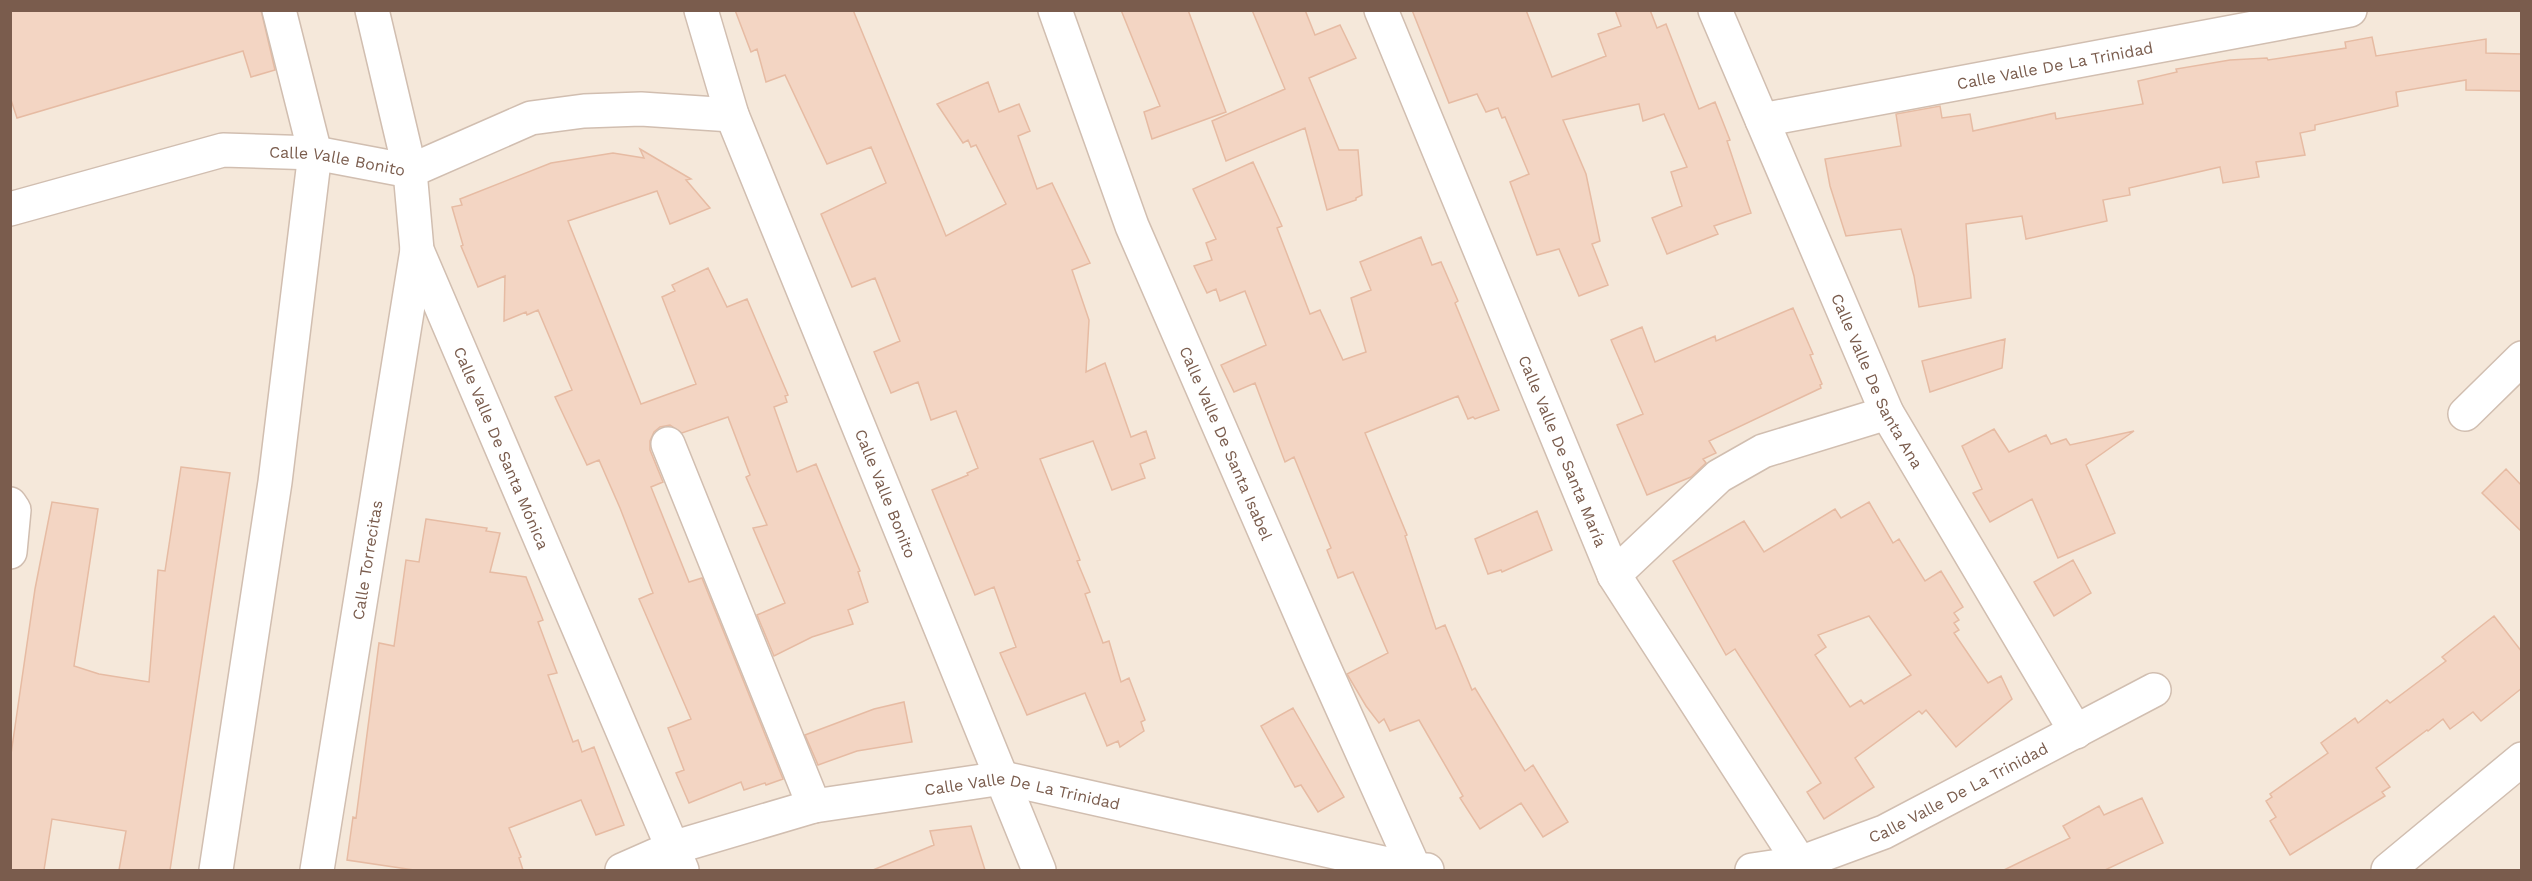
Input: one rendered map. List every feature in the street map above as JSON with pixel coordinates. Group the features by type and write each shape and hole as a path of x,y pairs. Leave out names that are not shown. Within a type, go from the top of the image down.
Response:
{"street":[{"path":"216,870 275,482 315,153 279,10"},
{"name":"Calle Valle De Santa Mónica","path":"372,10 410,171 417,250 677,859"},
{"name":"Calle Valle Bonito","path":"701,10 732,115 1040,870"},
{"name":"Calle Valle De Santa Isabel","path":"1055,10 1132,226 1318,654 1421,870"},
{"name":"Calle Valle De Santa María","path":"1381,10 1614,575 1800,863"},
{"name":"Calle Valle De Santa Ana","path":"1715,10 1887,414 2076,732"},
{"name":"Calle Valle De La Trinidad","path":"1762,120 2333,12"},
{"name":"Calle Valle Bonito","path":"10,209 223,150 315,153 410,171 531,118 584,111 641,109 732,115"},
{"name":"Calle Torrecitas","path":"317,870 417,250"},
{"path":"2465,414 2522,358"},
{"path":"1614,575 1719,476 1763,451 1887,414"},
{"path":"668,444 814,806"},
{"path":"10,504 14,510 10,552"},
{"name":"Calle Valle De La Trinidad","path":"1752,870 1800,863 1884,832 2154,690"},
{"path":"2388,870 2522,759"},
{"name":"Calle Valle De La Trinidad","path":"622,870 677,859 814,806 1003,778 1421,870"}],"shaded area":[{"path":"11,11 2521,11 2521,870 11,870"}],"building":[{"path":"10,10 261,10 275,70 251,77 243,51 17,118 10,97"},
{"path":"735,10 853,10 946,236 1006,204 976,145 971,147 968,140 963,143 937,104 988,82 999,112 1019,104 1030,131 1018,136 1037,189 1052,183 1090,263 1072,270 1089,320 1086,372 1105,363 1131,437 1146,431 1155,458 1140,464 1145,478 1112,490 1093,441 1040,459 1080,560 1077,561 1090,592 1085,594 1103,643 1109,641 1121,682 1129,678 1145,720 1141,722 1144,731 1120,747 1118,741 1107,746 1085,693 1027,715 1000,653 1016,647 994,587 975,595 932,490 968,475 967,473 978,468 956,411 931,420 918,382 891,393 874,352 900,341 875,278 852,287 821,214 886,183 871,147 827,164 785,75 766,82 757,49 751,52"},
{"path":"1121,10 1188,10 1226,112 1152,139 1144,112 1160,106"},
{"path":"1252,10 1305,10 1315,35 1340,25 1356,58 1309,78 1339,150 1358,150 1362,195 1356,200 1327,210 1305,128 1226,161 1212,121 1285,89"},
{"path":"1412,10 1526,10 1552,77 1606,56 1598,34 1621,26 1615,10 1650,10 1657,28 1666,24 1699,109 1715,102 1730,140 1727,141 1751,213 1714,226 1718,234 1667,254 1652,218 1682,206 1671,172 1687,167 1664,114 1643,121 1639,104 1563,120 1586,174 1600,241 1592,244 1608,285 1579,296 1559,249 1537,255 1510,182 1529,174 1505,117 1502,118 1498,108 1486,112 1477,94 1449,103"},
{"path":"2372,37 2376,56 2486,39 2486,53 2522,54 2522,91 2466,90 2466,80 2396,92 2398,106 2315,125 2315,130 2300,133 2305,155 2256,162 2259,177 2223,183 2220,167 2129,188 2130,195 2103,200 2107,221 2026,239 2022,216 1966,224 1971,298 1919,307 1914,276 1901,229 1846,236 1830,186 1825,159 1901,146 1896,114 1940,106 1942,118 1970,114 1973,131 2055,113 2056,119 2143,104 2138,81 2177,72 2176,69 2230,60 2267,58 2268,60 2346,48 2345,42"},
{"path":"640,149 691,179 686,180 710,208 670,224 657,191 568,221 641,404 696,384 662,297 675,291 672,285 708,268 727,307 747,299 788,395 785,396 787,402 774,407 797,472 816,464 860,571 858,572 868,602 848,610 853,624 812,637 774,656 757,615 785,603 753,528 767,525 746,477 750,475 728,417 682,433 670,425 660,427 654,432 650,441 650,450 663,482 651,487 689,582 702,578 783,779 744,790 741,782 689,803 676,773 684,770 668,728 691,719 639,599 653,593 620,508 599,460 587,465 555,397 572,390 538,310 504,321 505,276 478,287 461,246 463,245 452,207 462,205 460,199 551,163 613,153 644,158"},
{"path":"1253,162 1282,226 1277,228 1310,314 1320,310 1343,360 1366,352 1351,298 1371,290 1360,262 1421,237 1432,265 1441,262 1458,301 1455,303 1499,410 1475,419 1473,417 1468,419 1458,396 1365,433 1407,535 1405,536 1436,629 1445,625 1472,690 1475,688 1525,771 1533,765 1568,822 1543,837 1521,803 1480,829 1460,798 1463,796 1419,720 1390,731 1384,719 1379,723 1366,706 1347,674 1388,653 1353,572 1338,578 1327,550 1331,548 1294,457 1285,462 1255,383 1234,392 1221,365 1266,345 1245,291 1220,301 1216,289 1207,293 1194,266 1212,260 1206,243 1216,239 1193,189"},
{"path":"1793,308 1813,354 1810,355 1822,384 1821,388 1709,441 1716,453 1703,459 1706,463 1691,477 1647,495 1617,425 1643,414 1611,340 1642,327 1655,362 1715,336 1716,341"},
{"path":"2005,339 2002,368 1930,392 1922,361"},
{"path":"1994,429 2009,452 2046,435 2051,444 2066,439 2070,445 2134,431 2086,465 2115,533 2058,558 2032,499 1990,522 1973,493 1982,489 1962,446"},
{"path":"181,467 230,473 170,870 119,870 126,831 52,819 44,870 10,870 10,761 35,589 52,502 98,509 74,666 99,674 149,682 158,570 165,571"},
{"path":"2506,469 2522,486 2522,532 2482,493"},
{"path":"1869,502 1893,543 1899,539 1925,581 1941,571 1963,607 1954,613 1959,620 1954,623 1959,630 1954,633 1988,683 2001,676 2012,699 1956,747 1926,710 1922,714 1919,711 1855,758 1874,787 1824,819 1807,792 1821,783 1735,649 1726,655 1673,561 1744,521 1764,552 1835,509 1841,518","holes":["1869,616 1911,675 1864,704 1861,700 1850,707 1815,655 1826,647 1818,635"]},
{"path":"1537,511 1552,550 1502,572 1501,570 1488,574 1475,539"},
{"path":"426,519 487,528 486,531 500,533 490,572 526,577 543,620 538,622 557,673 548,675 573,742 578,740 582,752 594,747 624,825 596,835 581,800 509,828 521,857 519,858 523,870 414,870 347,860 353,817 356,818 379,643 394,646 406,560 419,562"},
{"path":"2073,560 2091,593 2054,616 2034,582"},
{"path":"2494,616 2522,652 2522,688 2481,721 2473,712 2450,729 2443,719 2427,730 2376,768 2390,787 2382,792 2385,796 2290,855 2270,821 2276,817 2266,801 2272,797 2270,794 2328,753 2321,743 2355,718 2358,723 2387,700 2390,703 2446,661 2442,657"},
{"path":"904,702 912,742 857,751 818,765 805,735 874,709"},
{"path":"1293,708 1344,797 1318,812 1301,785 1295,787 1261,726"},
{"path":"2142,798 2163,843 2105,870 2004,870 2070,838 2063,826 2099,806 2104,815"},
{"path":"971,826 985,870 873,870 934,845 930,831"}]}
